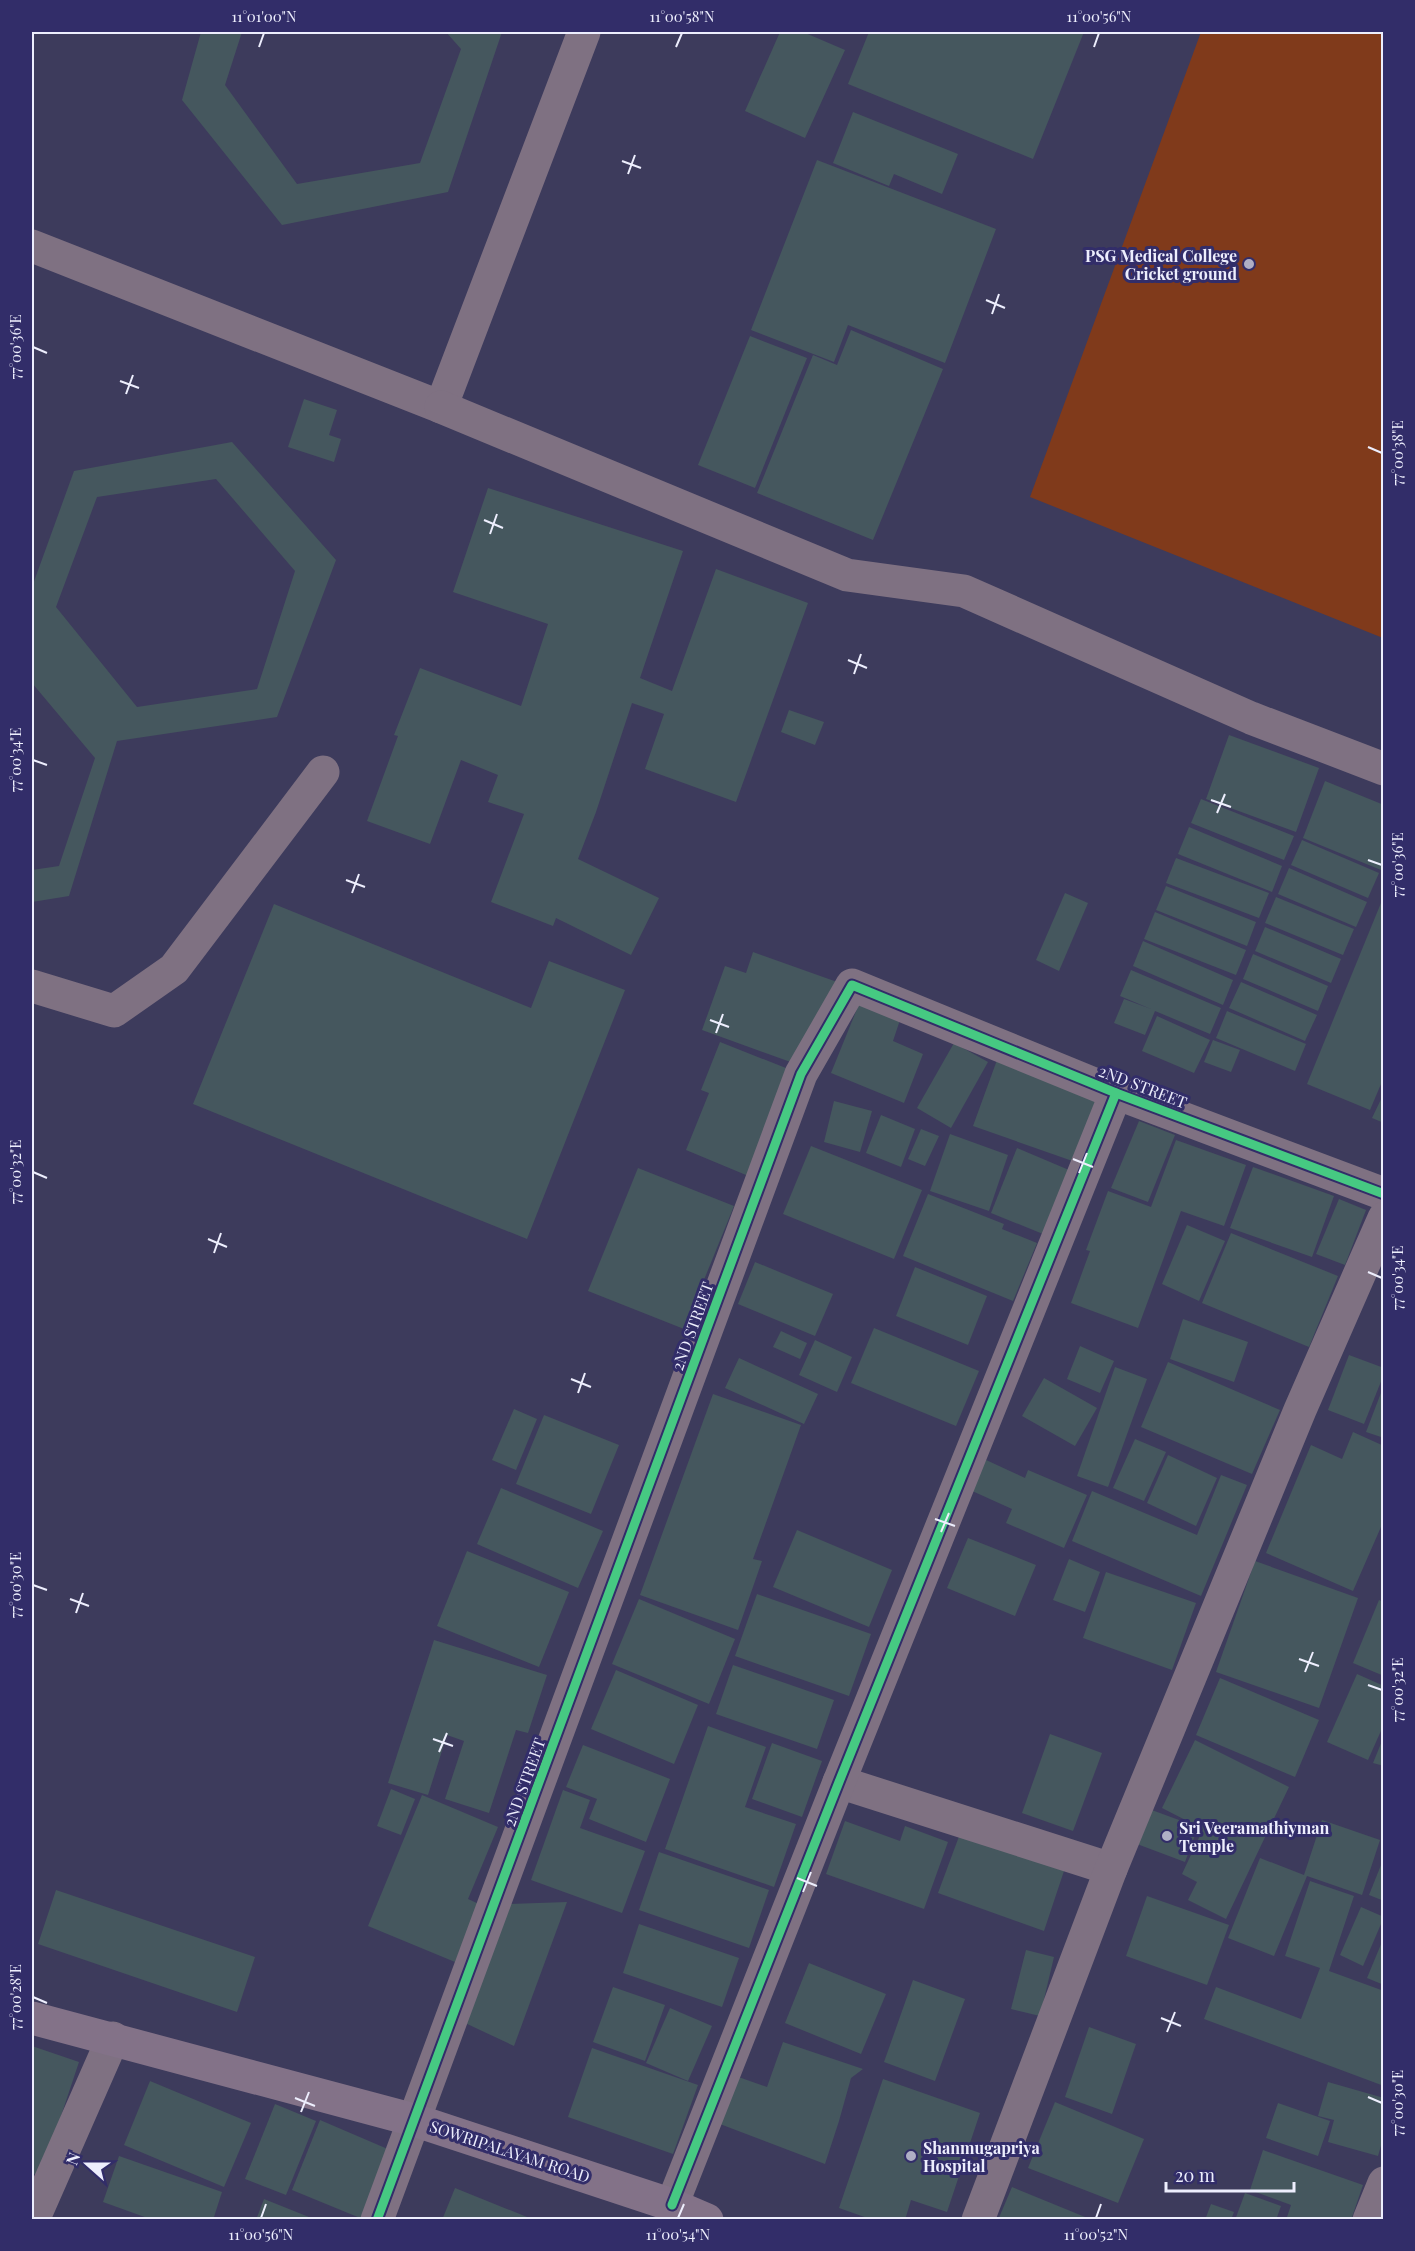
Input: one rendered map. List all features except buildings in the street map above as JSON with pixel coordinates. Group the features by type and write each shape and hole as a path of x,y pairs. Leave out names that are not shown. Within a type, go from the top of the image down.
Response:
{"street":[{"path":"441,407 584,32"},
{"path":"32,246 441,407 847,575 964,591 1251,718 1383,769"},
{"path":"32,986 114,1011 174,969 323,772"},
{"name":"2ND STREET","path":"377,2220 801,1074 852,985 1116,1093 1383,1194"},
{"path":"672,2205 1116,1093"},
{"path":"978,2220 1111,1869 1300,1410 1383,1218"},
{"path":"839,1782 1111,1869"},
{"name":"SOWRIPALAYAM ROAD","path":"32,2018 414,2120 672,2205 707,2220"},
{"path":"33,2220 113,2038"},
{"path":"1369,2220 1383,2183"}],"shaded area":[{"name":"PSG Medical College Cricket ground","path":"1201,32 1383,32 1383,638 1030,497"}],"cycle path":[{"path":"377,2220 801,1074 852,985 1116,1093 1384,1194"},
{"path":"672,2205 1116,1093"}],"place":[{"name":"PSG Medical College Cricket ground","path":"1249,264"},
{"name":"Sri Veeramathiyman Temple","path":"1167,1836"},
{"name":"Shanmugapriya Hospital","path":"911,2156"}]}
